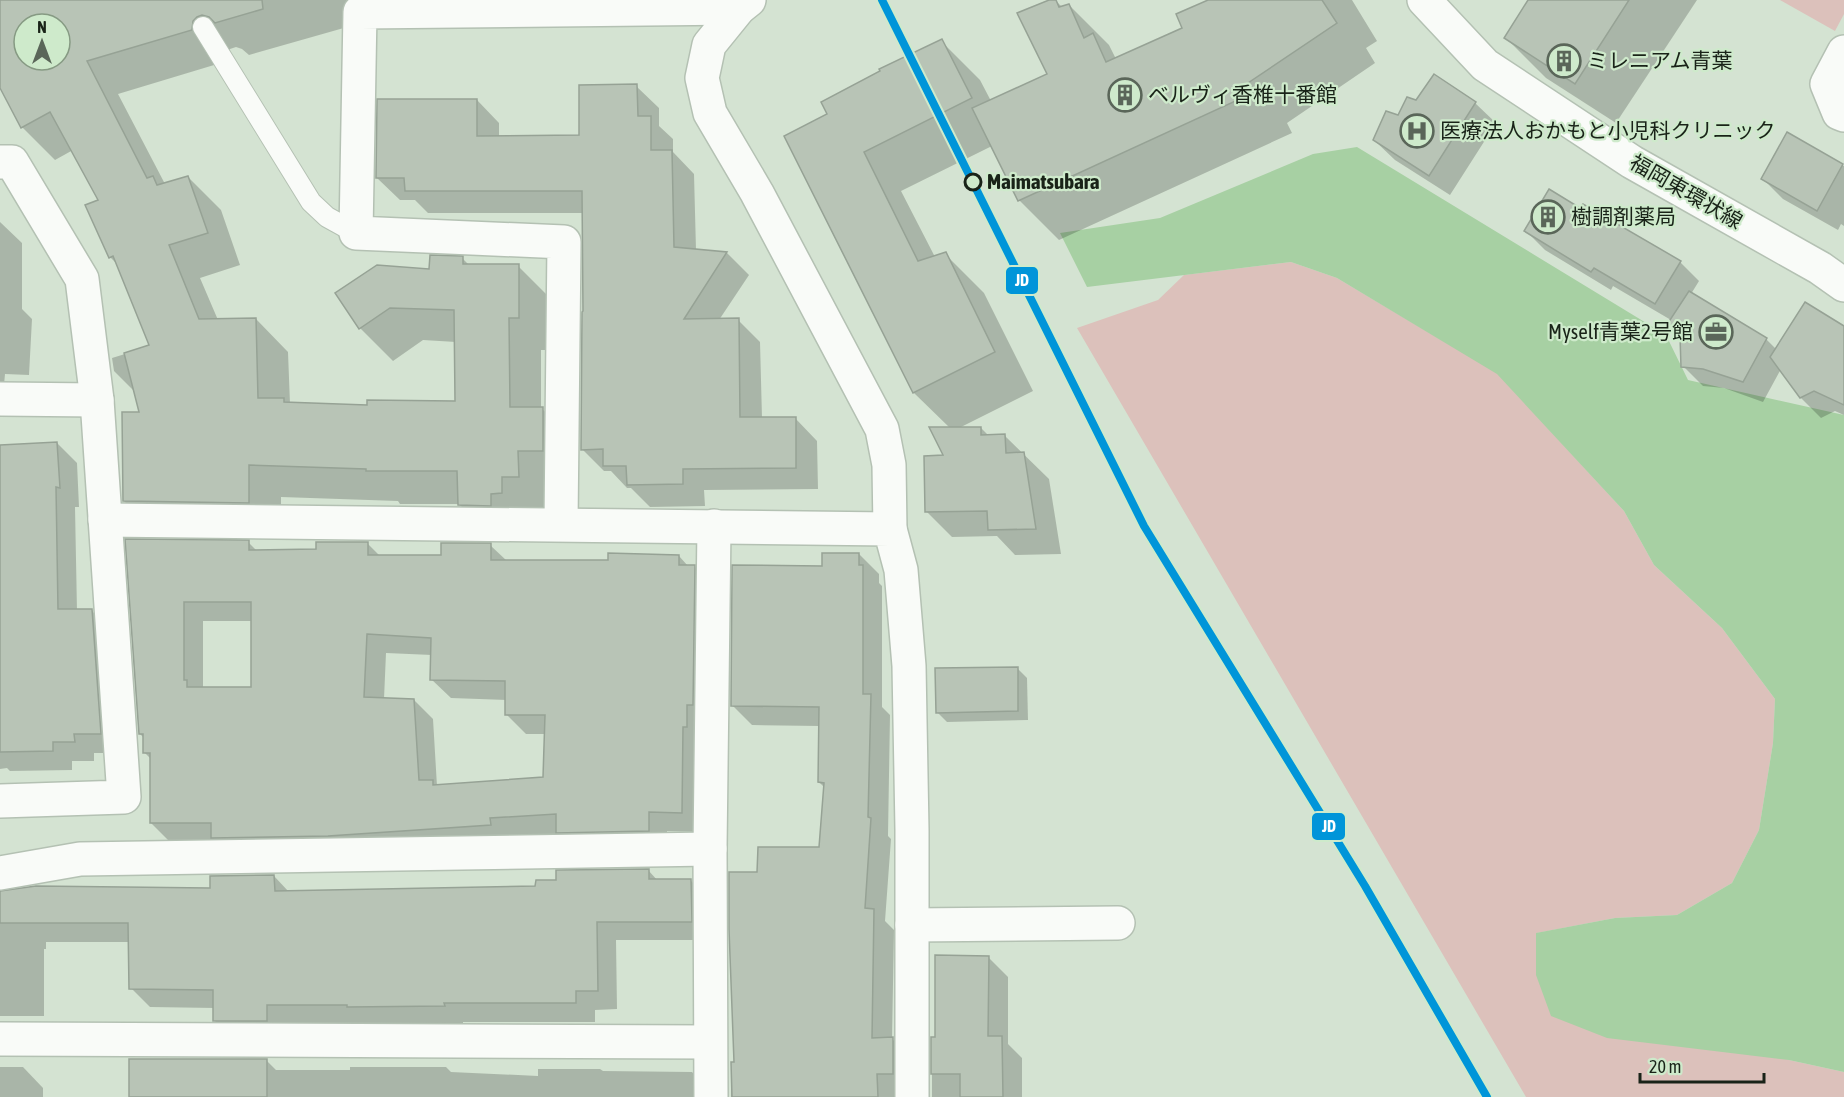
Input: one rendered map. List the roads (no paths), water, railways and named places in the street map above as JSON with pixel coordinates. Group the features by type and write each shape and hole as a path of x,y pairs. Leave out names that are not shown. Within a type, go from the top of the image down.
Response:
{"street":[{"name":"福岡東環状線","path":"1424,0 1485,65 1632,162 1820,268 1844,285"},
{"path":"561,524 564,242 356,233 360,12 744,4"},
{"path":"744,4 709,45 702,78 710,113 757,193 882,429 889,465 890,529 901,570 909,666 912,1097"},
{"path":"1844,52 1827,84 1839,113 1844,115"},
{"path":"0,801 124,797 96,400 81,279 4,155"},
{"path":"0,399 96,400"},
{"path":"105,520 890,529"},
{"path":"711,1097 710,849 714,526"},
{"path":"0,873 80,859 710,849"},
{"path":"912,925 1118,923"},
{"path":"0,1039 710,1042"}],"lane":[{"path":"203,27 310,202 327,217 356,233"}],"place":[{"name":"ミレニアム青葉","path":"1564,61"},
{"name":"ベルヴィ香椎十番館","path":"1125,95"},
{"name":"医療法人おかもと小児科クリニック","path":"1417,131"},
{"name":"Maimatsubara","path":"973,182"},
{"name":"樹調剤薬局","path":"1548,217"},
{"name":"Myself青葉2号館","path":"1716,332"}]}
